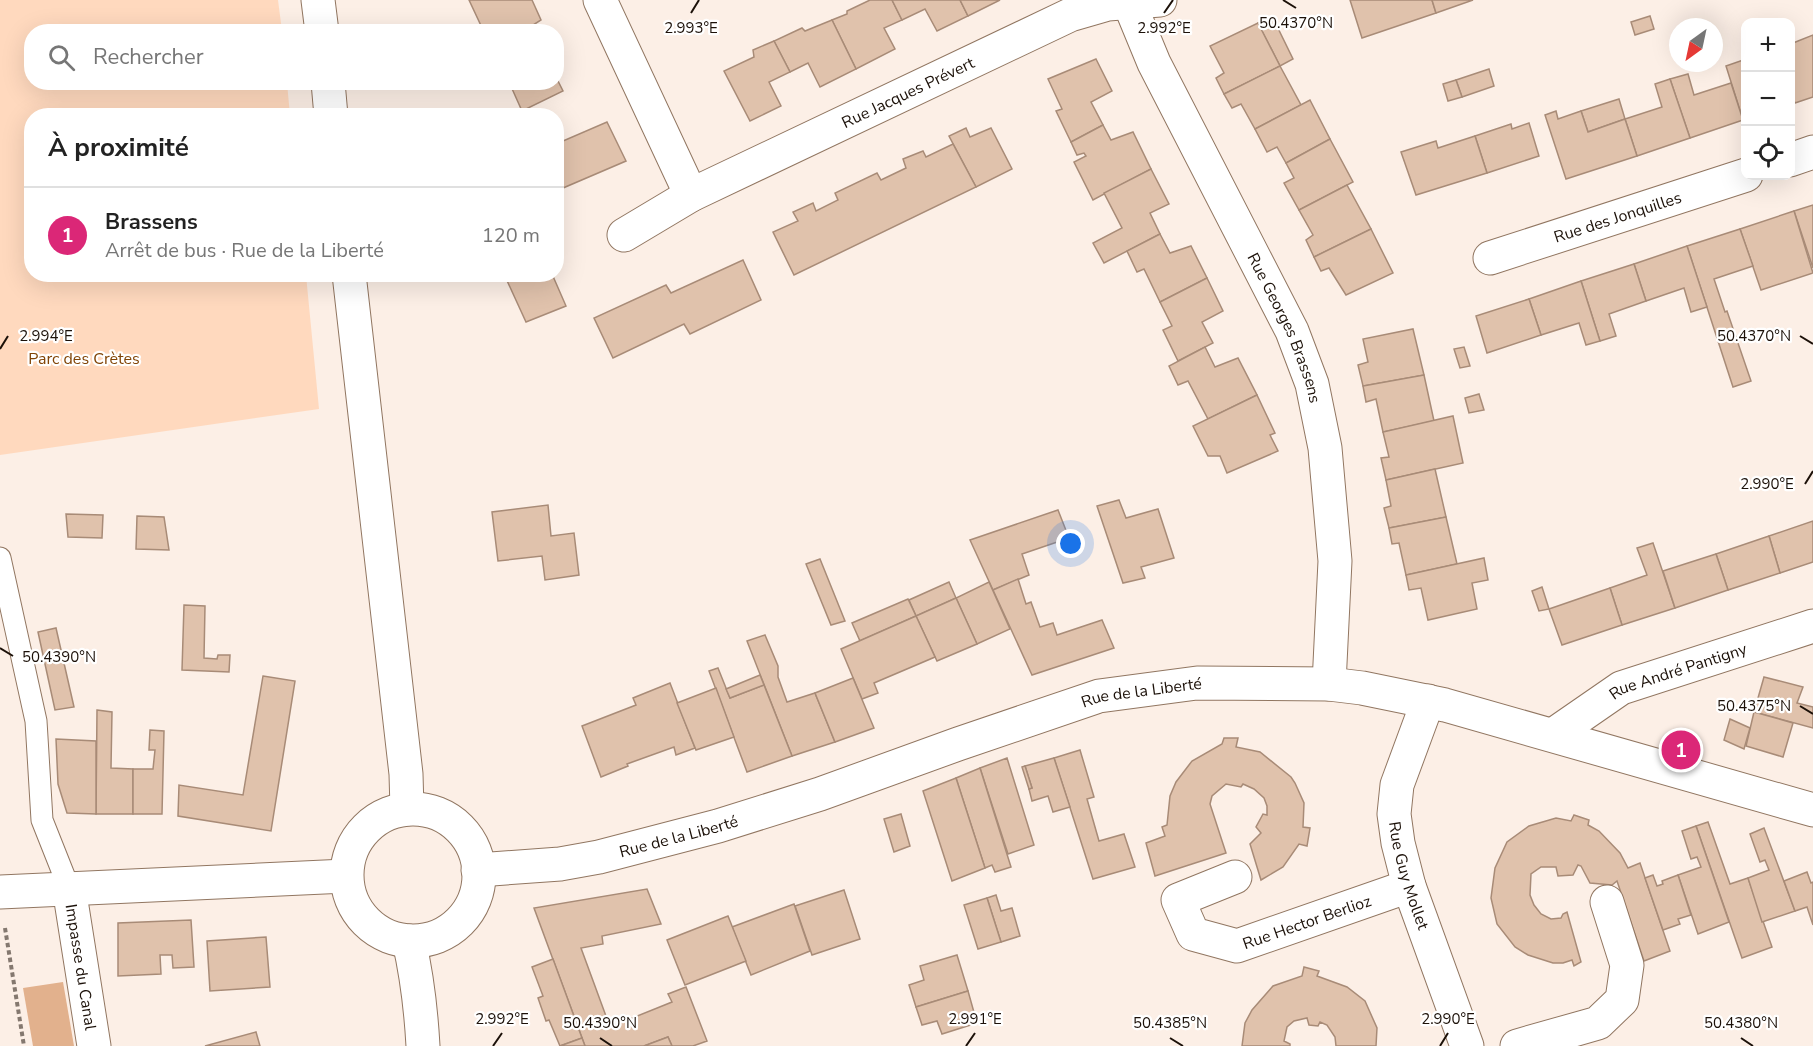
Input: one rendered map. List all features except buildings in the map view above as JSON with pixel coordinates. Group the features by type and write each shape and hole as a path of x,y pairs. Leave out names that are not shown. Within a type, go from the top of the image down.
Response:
{"street":[{"path":"318,0 321,24"},
{"path":"600,0 691,195"},
{"name":"Rue Jacques Prévert","path":"624,235 691,195 1070,15 1108,4 1139,1"},
{"name":"Rue Georges Brassens","path":"1139,1 1154,63 1292,331 1312,384 1325,448 1335,561 1329,684"},
{"path":"329,90 330,108"},
{"path":"1795,159 1813,153"},
{"name":"Rue des Jonquilles","path":"1490,258 1741,177"},
{"path":"351,282 404,749 407,809"},
{"name":"Rue André Pantigny","path":"1553,735 1621,688 1813,626"},
{"name":"Rue de la Liberté","path":"478,870 560,864 599,857 718,826 820,794 1100,696 1197,683 1329,684 1362,687 1428,701 1553,735 1813,810"},
{"name":"Rue Guy Mollet","path":"1428,701 1397,784 1394,814 1398,843 1409,886 1467,1046"},
{"path":"407,809 428,810 447,818 463,832 474,849 478,870 478,886 473,902 454,927 432,937 409,940 390,937 372,927 359,913 350,896 346,876 349,856 357,838 370,823 387,813 407,809"},
{"path":"7,902 69,888 346,876"},
{"name":"Rue Hector Berlioz","path":"1235,877 1178,900 1193,933 1237,946 1409,886"},
{"name":"Impasse du Canal","path":"69,888 94,1046"},
{"path":"1517,1046 1598,1023 1622,1000 1627,965 1607,902"},
{"path":"409,940 416,968 423,1046"}],"lane":[{"path":"0,558 36,721 42,820 69,888"}],"path":[{"path":"7,902 24,1046"}],"green space":[{"name":"Parc des Crètes","path":"0,0 278,0 281,24 24,24 24,90 288,90 289,108 24,108 24,282 307,282 319,409 0,455"}],"shaded area":[{"path":"63,982 74,1046 33,1046 23,988"}],"place":[{"name":"Brassens","path":"1681,750"}]}
